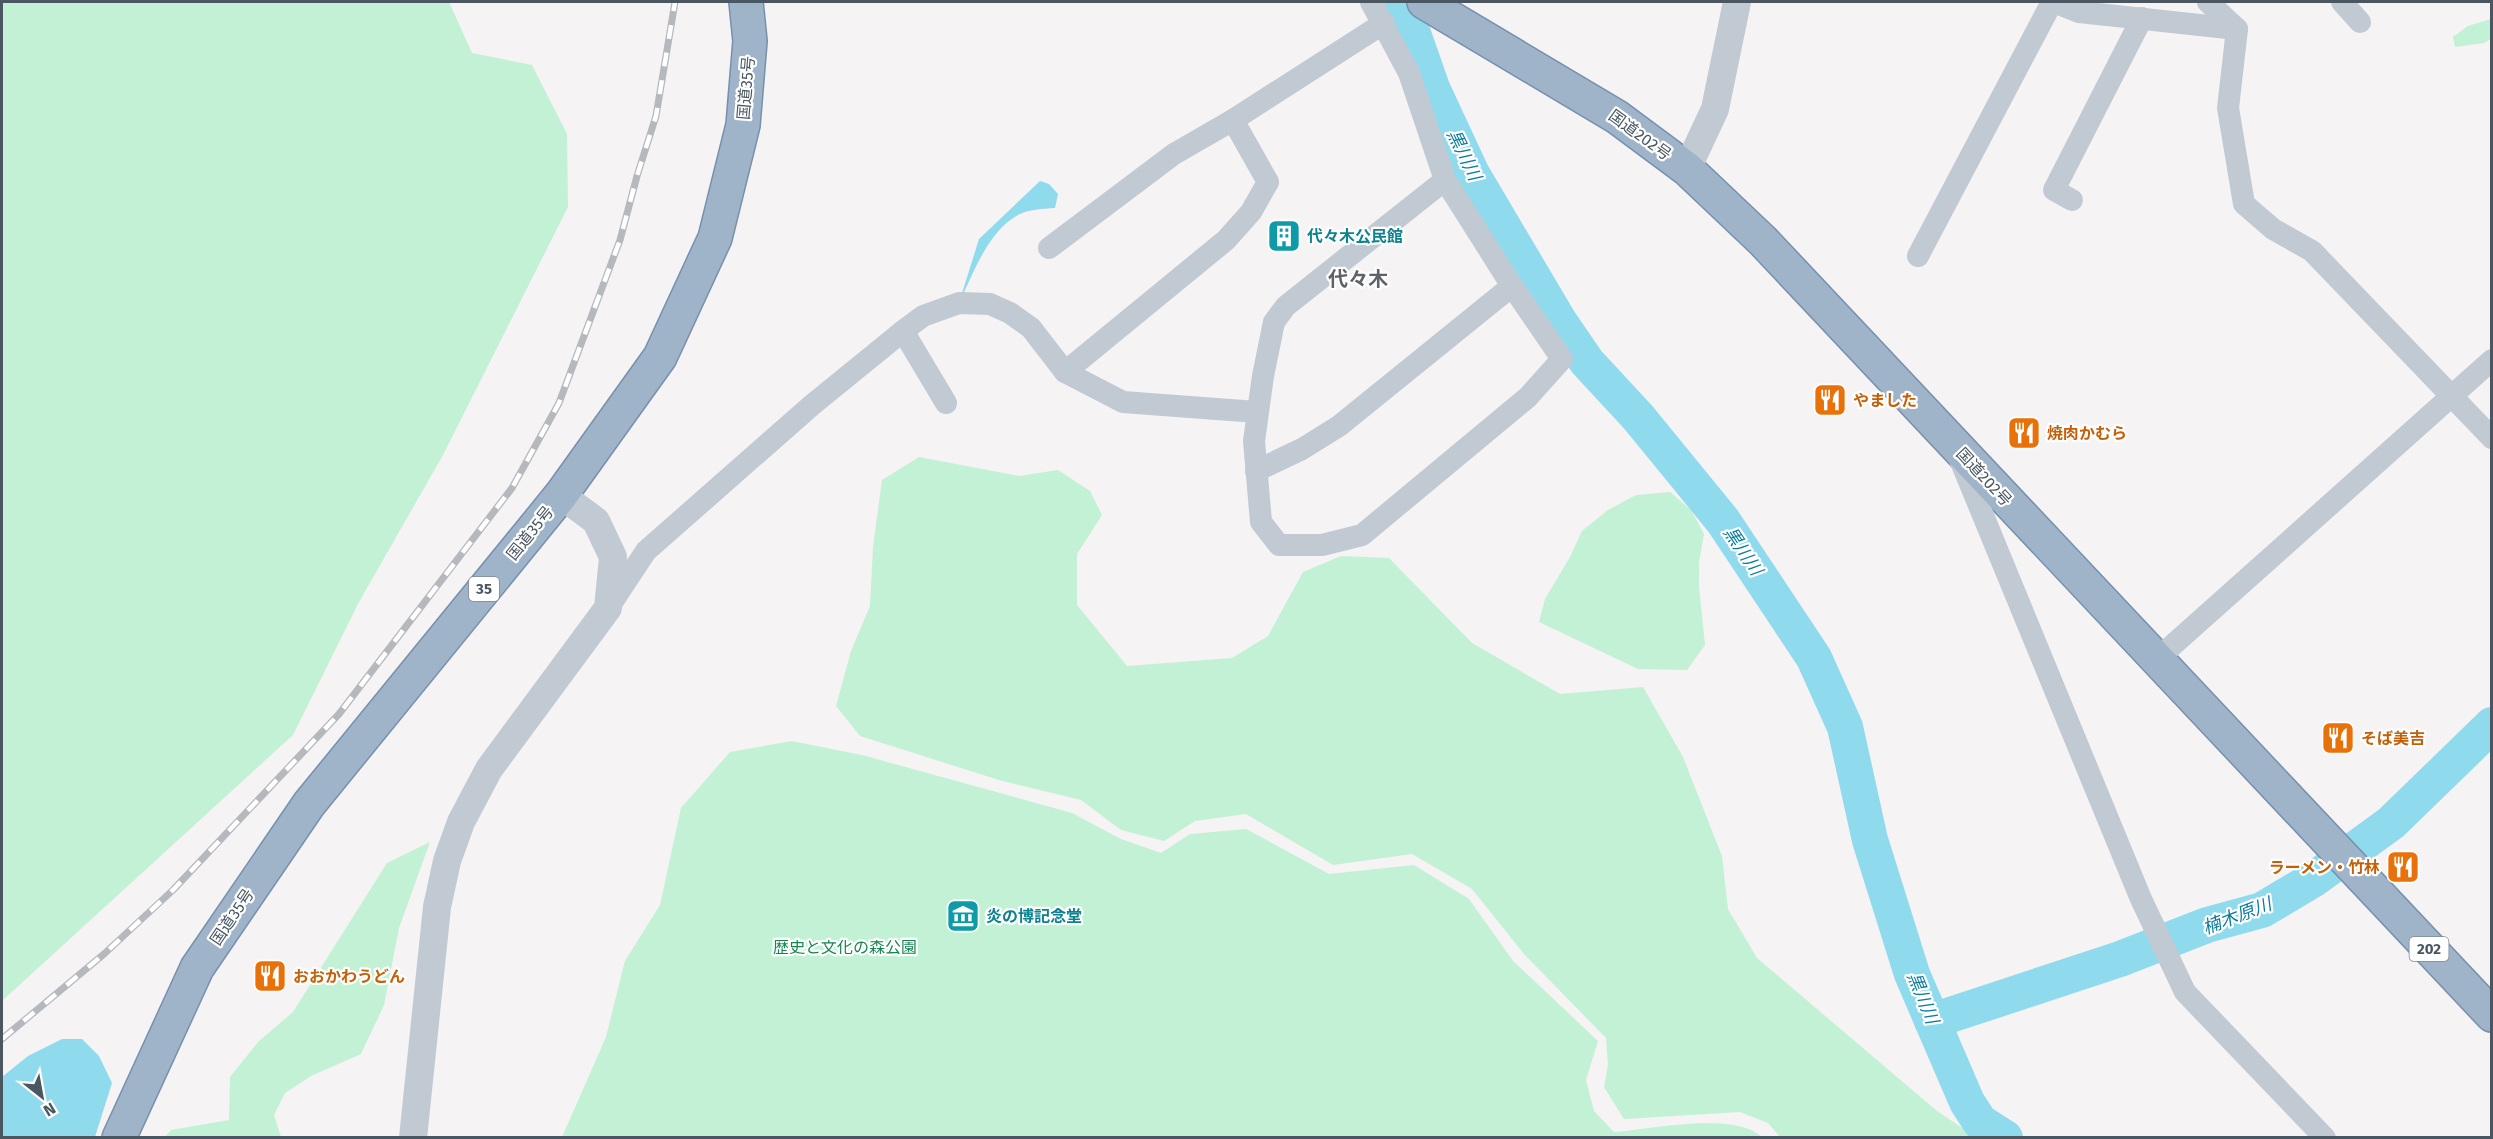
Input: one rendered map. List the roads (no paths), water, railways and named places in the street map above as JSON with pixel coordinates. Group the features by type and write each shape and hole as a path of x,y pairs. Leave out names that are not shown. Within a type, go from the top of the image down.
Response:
{"highway":[{"name":"国道35号","path":"119,1137 197,968 302,814 561,495 660,357 715,238 743,125 750,41 746,2"},
{"name":"国道202号","path":"1428,3 1617,117 1686,170 1763,241 2304,817 2490,1009"}],"street":[{"path":"1371,2 1409,73 1445,180 1512,286 1562,359 1528,397 1362,535 1322,545 1279,545 1261,522 1254,441 1257,412 1274,322 1286,306 1445,180"},
{"path":"1686,170 1715,109 1737,2"},
{"path":"1918,256 2053,2 2079,12 2237,29"},
{"path":"2208,2 2237,29"},
{"path":"2342,2 2360,22"},
{"path":"2072,200 2054,190 2142,18"},
{"path":"1049,248 1174,154 1233,120 1384,24"},
{"path":"2237,29 2228,108 2244,204 2273,229 2312,251 2492,438"},
{"path":"1065,372 1226,240 1251,212 1268,182 1257,158 1233,120"},
{"path":"1257,471 1302,449 1339,426 1512,286"},
{"path":"413,1137 437,907 447,861 461,822 489,770 608,608 646,551 812,405 923,316 959,303 990,304 1010,313 1031,328 1065,372 1123,402 1257,412"},
{"path":"903,331 946,403"},
{"path":"2156,660 2492,360"},
{"path":"1954,444 2141,899 2185,992 2325,1137"},
{"path":"561,495 596,521 613,557 608,608"}],"water":[{"path":"1040,181 1049,184 1058,194 1055,208 1027,212 1007,222 982,254 959,303 979,239"},
{"path":"62,1039 82,1039 99,1056 112,1083 95,1137 2,1137 2,1077 28,1056"}],"waterway":[{"name":"黒川川","path":"1402,2 1432,88 1472,174 1559,321 1587,362 1638,417 1723,521 1814,658 1845,727 1870,840 1912,974 1967,1102 1980,1122 2005,1138"},
{"name":"楠木原川","path":"1932,1021 2120,959 2207,925 2262,910 2314,879 2391,823 2492,725"}],"railway":[{"path":"2,1039 104,954 173,890 339,714 512,488 559,403 620,240 656,116 675,2"}],"place":[{"name":"代々木公民館","path":"1284,236"},
{"name":"やました","path":"1830,400"},
{"name":"焼肉かむら","path":"2024,433"},
{"name":"そば美吉","path":"2338,738"},
{"name":"ラーメン・竹林","path":"2403,867"},
{"name":"炎の博記念堂","path":"963,916"},
{"name":"おおかわうどん","path":"270,976"}],"district":[{"name":"代々木","path":"1358,279"}],"park label":[{"name":"歴史と文化の森公園","path":"845,947"}]}
